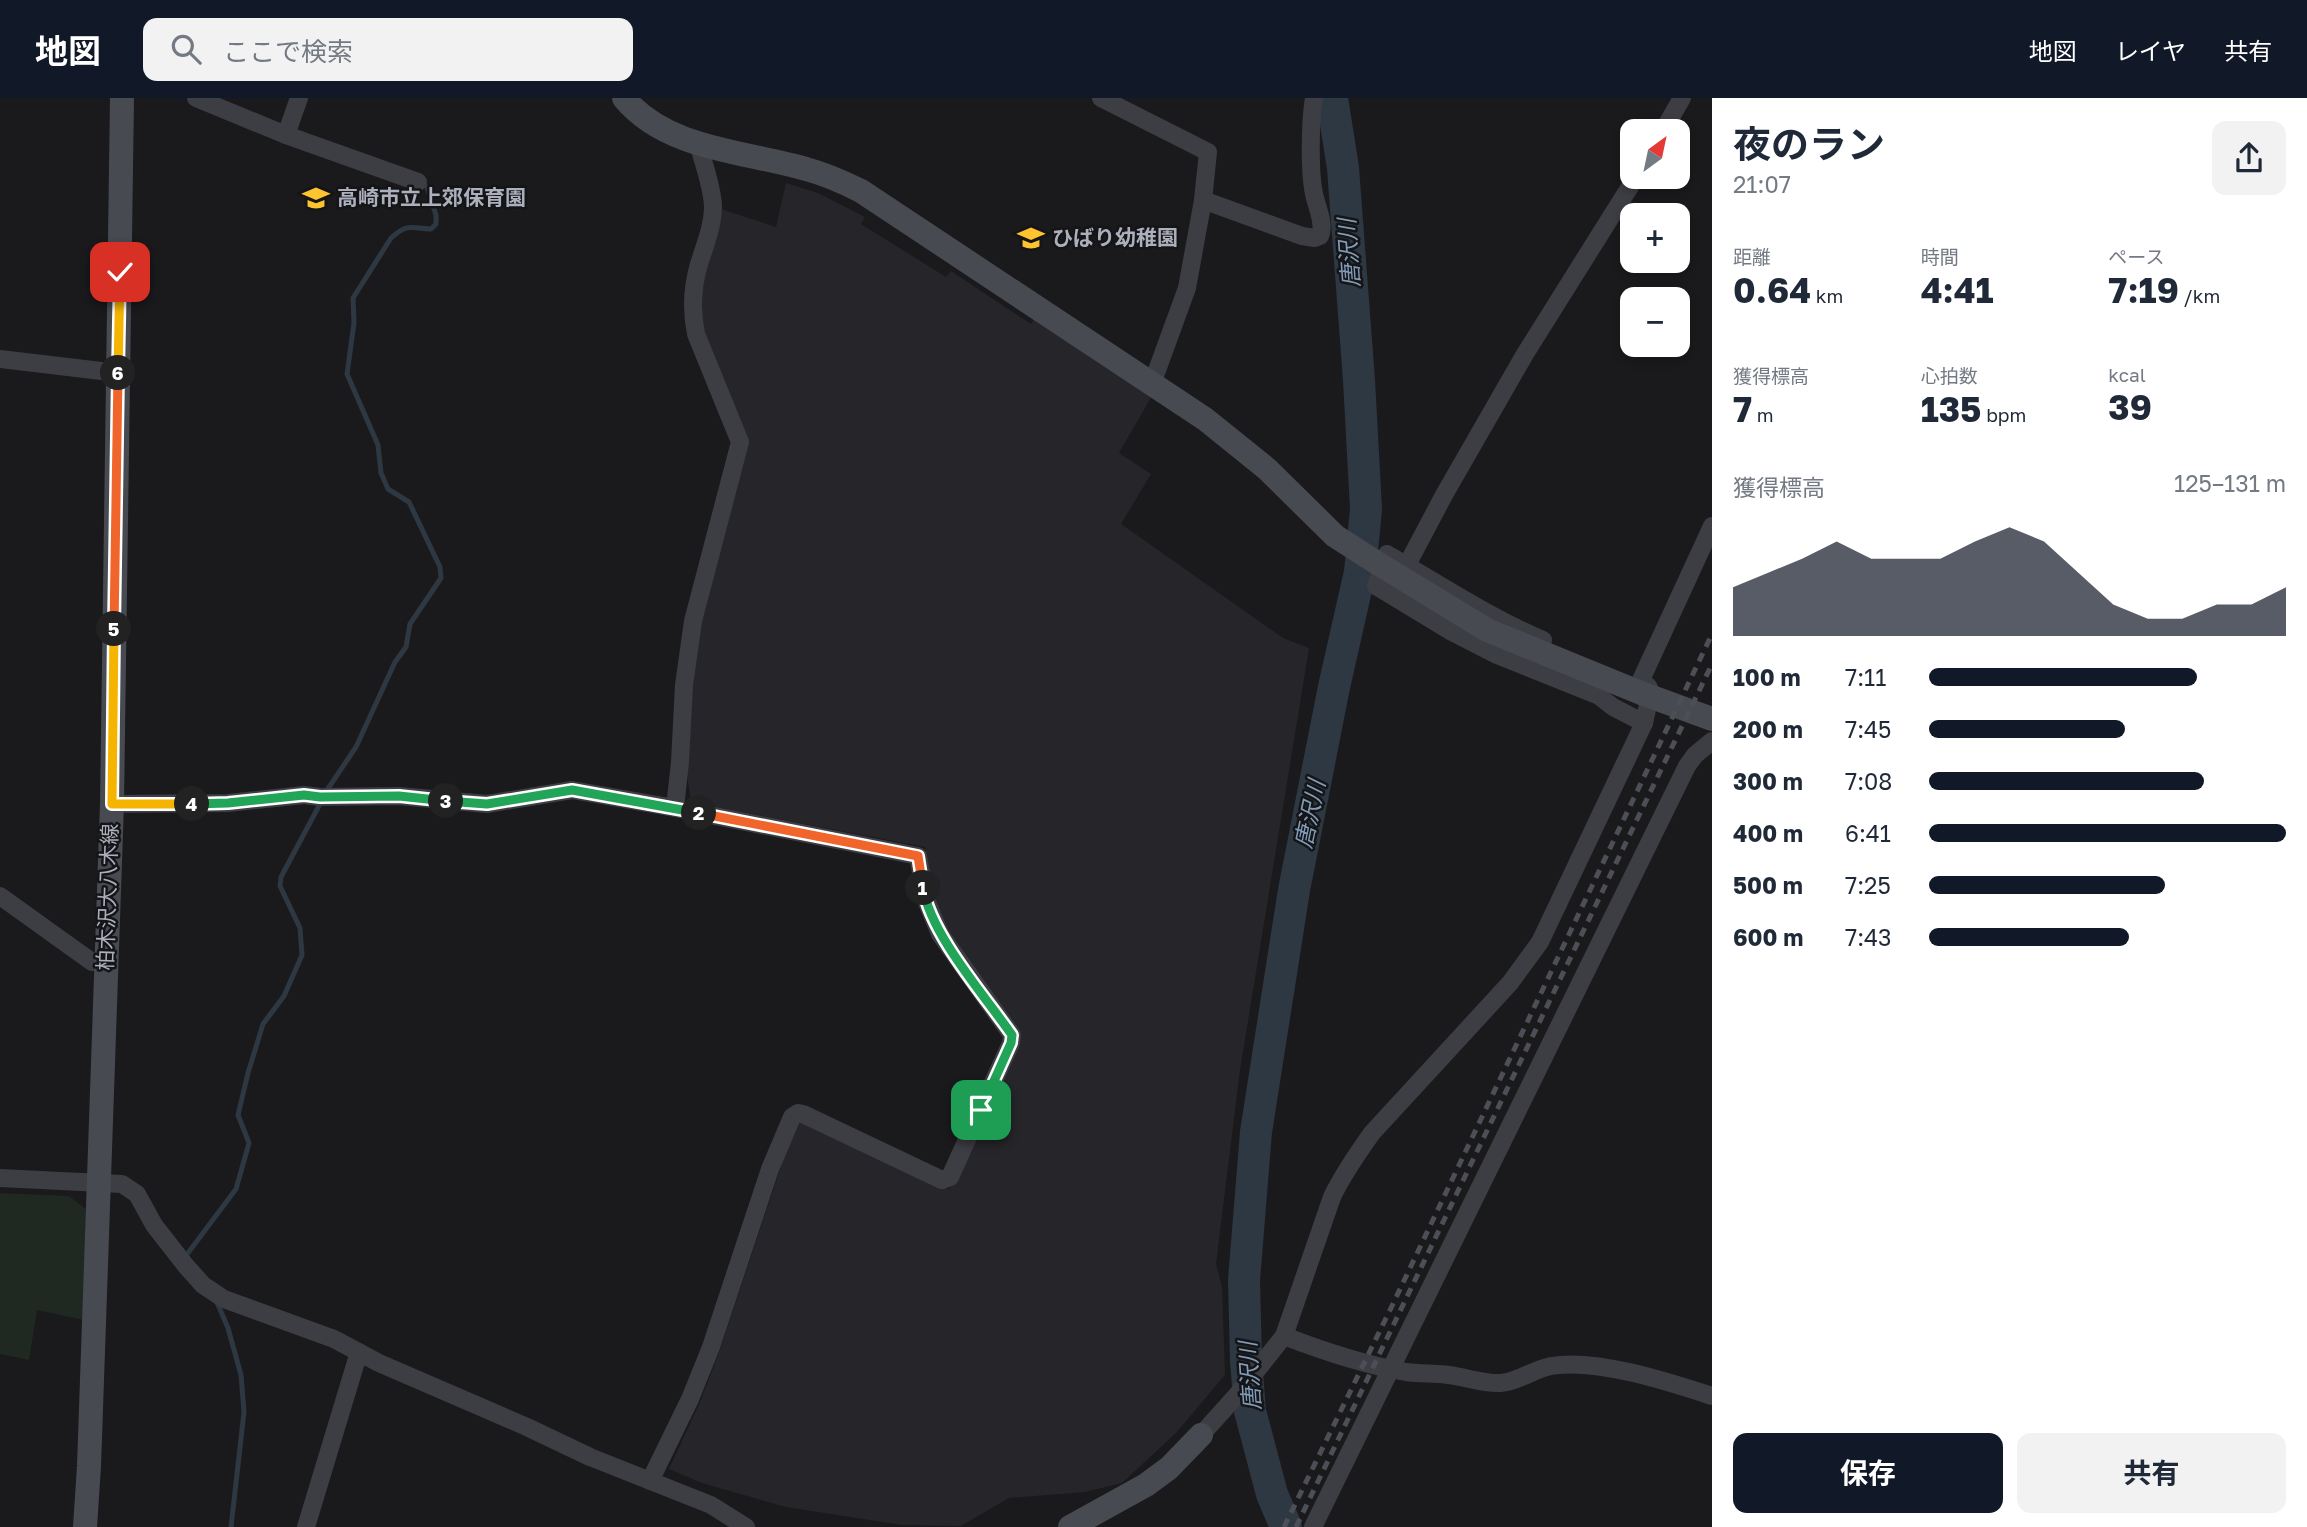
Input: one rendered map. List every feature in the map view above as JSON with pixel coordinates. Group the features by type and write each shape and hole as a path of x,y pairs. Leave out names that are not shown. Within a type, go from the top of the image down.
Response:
{"main road":[{"name":"柏木沢大八木線","path":"85,1527 112,804 122,98"},
{"path":"624,98 645,119 664,130 698,142 806,169 861,191 1205,419 1267,469 1335,536 1350,547 1388,565 1465,617 1712,736"},
{"path":"1070,1527 1146,1485 1169,1468 1201,1435"}],"street":[{"path":"196,98 286,135 418,182"},
{"path":"286,135 299,98"},
{"path":"1101,98 1208,152 1203,200 1187,288 1152,384"},
{"path":"1670,119 1682,98"},
{"path":"1203,200 1302,236 1320,236 1323,228 1311,173 1310,100"},
{"path":"675,808 684,685 693,621 740,442 696,334 693,319 694,282 709,232 713,207 698,142"},
{"path":"1628,189 1525,354 1444,495 1388,565 1376,586 1452,632 1497,655 1599,696 1613,707 1644,723"},
{"path":"0,359 118,373"},
{"path":"1641,680 1712,526"},
{"path":"1201,1435 1284,1336 1342,1175 1372,1133 1510,983 1540,942 1644,723 1651,692 1641,680 1522,631 1388,565"},
{"path":"1313,1527 1687,766 1712,736"},
{"path":"112,804 228,803 304,795 399,796 487,804 572,790 918,856 926,900 940,934 1012,1035 1011,1043 950,1177 942,1180 803,1114 792,1116 770,1169 707,1357 650,1482"},
{"path":"0,895 92,962 105,961"},
{"path":"0,1178 122,1184 137,1194 154,1225 204,1285 225,1299 334,1339 379,1363 590,1457 711,1505 746,1527"},
{"path":"1284,1336 1317,1349 1409,1373 1505,1383 1537,1369 1553,1365 1577,1365 1664,1380 1712,1396"},
{"path":"306,1527 359,1352"}],"shaded area":[{"path":"786,183 818,193 865,217 861,224 946,277 951,271 1031,324 1036,316 1153,394 1119,453 1151,474 1121,524 1283,638 1309,648 1240,1070 1216,1264 1222,1287 1225,1375 1176,1433 1122,1483 1085,1492 1009,1498 961,1526 902,1525 786,1507 702,1483 669,1469 700,1402 720,1350 795,1124 803,1121 949,1189 1019,1042 1020,1031 947,929 933,899 925,847 691,802 685,762 691,684 700,623 747,443 703,333 700,306 706,268 718,234 721,209 776,227"},
{"path":"0,1193 69,1196 86,1209 84,1320 37,1310 29,1360 0,1354"}],"waterway":[{"name":"唐沢川","path":"1286,1527 1272,1494 1250,1411 1244,1280 1256,1132 1294,890 1360,572 1366,509 1343,168 1332,98"},
{"path":"325,793 356,747 395,662 406,647 410,624 441,578 440,567 409,502 388,489 381,473 378,445 347,374 354,323 353,298 391,238 406,228 431,229 436,224 436,215 427,187"},
{"path":"185,1257 236,1189 249,1143 238,1115 248,1073 263,1024 284,996 302,955 300,928 280,886 281,877 321,802"},
{"path":"216,1300 228,1328 241,1375 244,1412 231,1527"}],"railway":[{"path":"1284,1527 1712,634"},
{"path":"1296,1527 1712,664"}],"place":[{"name":"高崎市立上郊保育園","path":"316,198"},
{"name":"ひばり幼稚園","path":"1031,238"}],"route":[{"path":"120,272 112,804 228,803 304,795 399,796 487,804 572,790 918,856 926,900 940,934 1012,1035 1011,1043 981,1110"}]}
